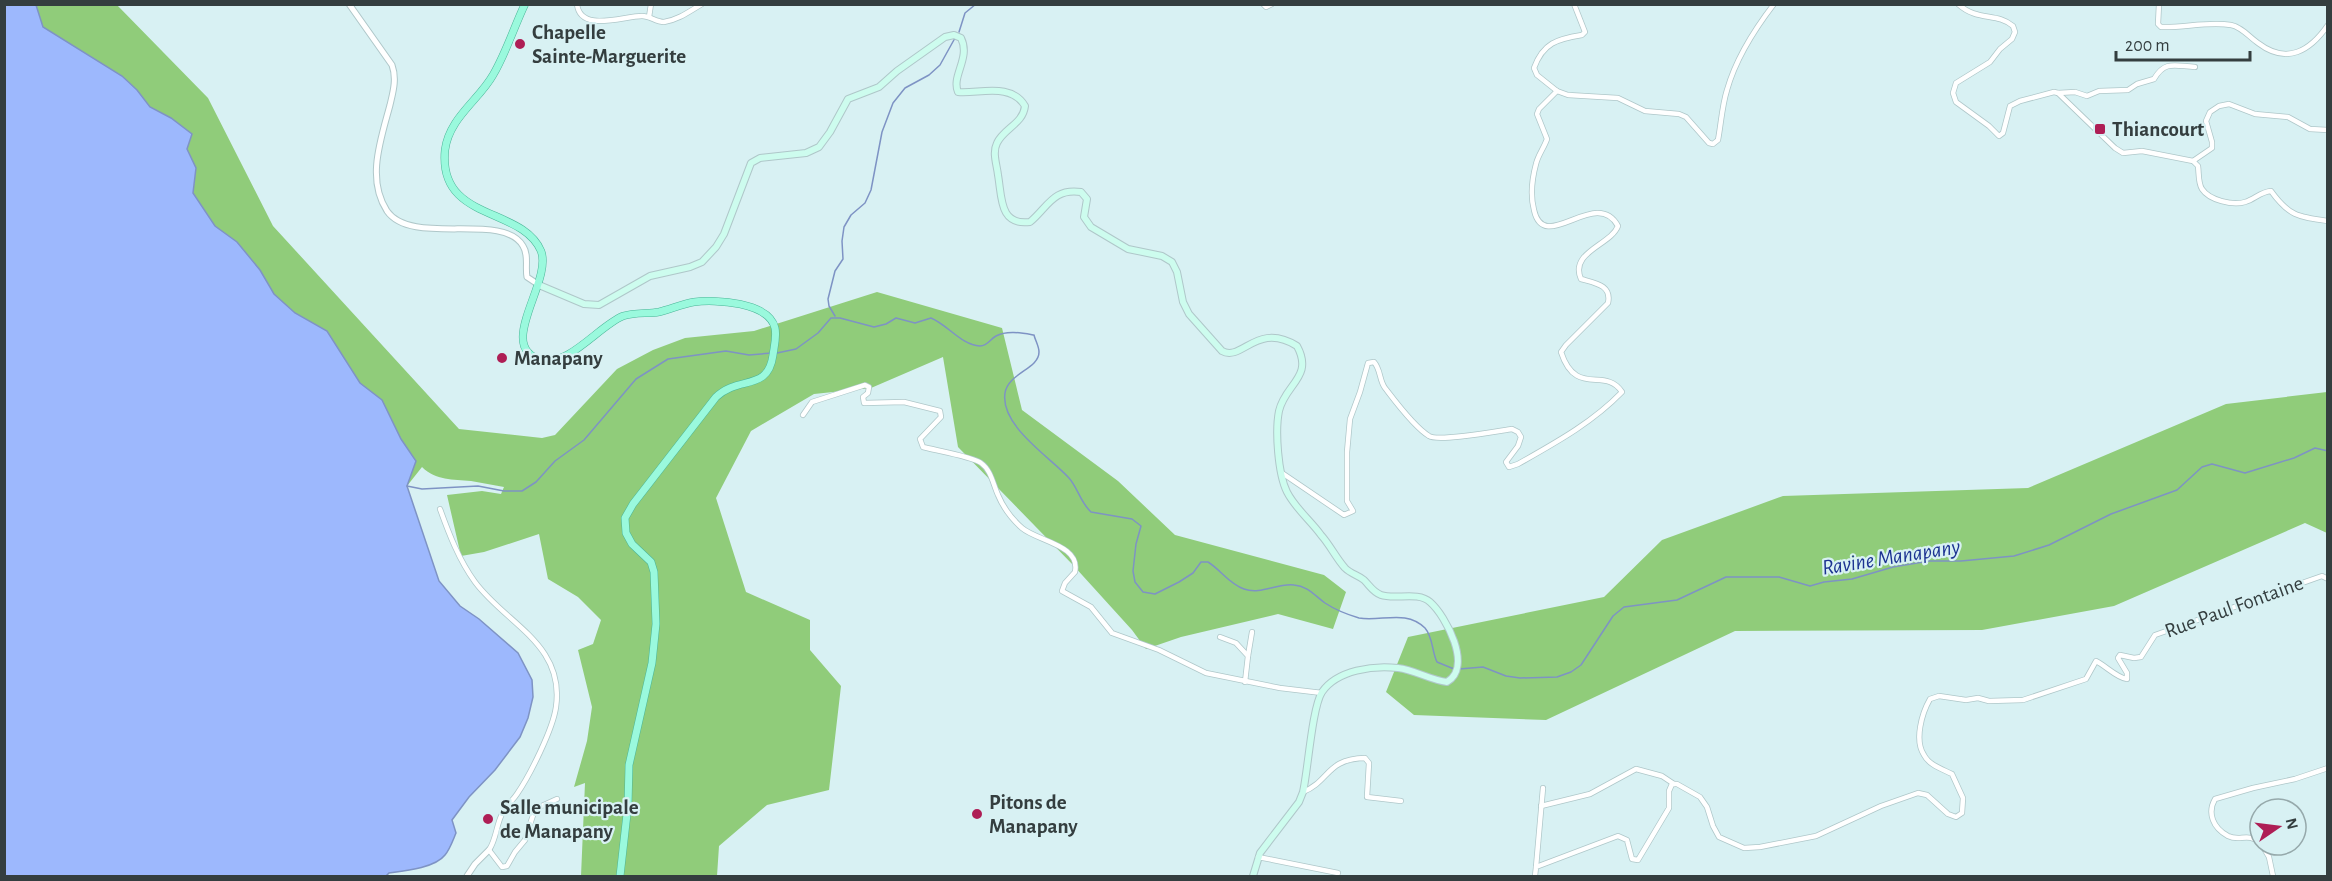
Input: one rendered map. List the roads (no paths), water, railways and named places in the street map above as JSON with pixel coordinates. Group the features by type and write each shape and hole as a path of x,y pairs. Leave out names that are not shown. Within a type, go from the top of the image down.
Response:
{"main road":[{"path":"525,4 495,72 454,125 446,149 445,164 452,184 465,200 521,230 533,239 542,254 544,263 539,285 523,326 522,336 527,351 542,360 561,358 622,317 661,311 692,302 726,303 760,310 771,320 775,330 771,366 767,374 762,378 732,386 716,397 633,504 625,518 626,533 629,539 651,562 654,572 656,624 652,663 628,765 628,806 620,876"},
{"path":"539,285 584,304 599,305 650,276 702,262 724,234 736,206 748,166 754,160 767,156 806,153 819,147 848,99 875,90 939,41 956,35 963,40 964,50 956,87 958,92 999,91 1019,99 1025,106 1023,115 1003,134 994,150 1002,205 1006,214 1018,222 1030,222 1054,197 1072,191 1081,192 1087,199 1084,217 1091,227 1128,249 1162,256 1172,262 1177,272 1183,302 1189,314 1222,351 1230,354 1240,351 1250,342 1266,337 1297,346 1302,371 1300,378 1284,396 1279,415 1282,473 1290,497 1346,569 1363,580 1371,589 1379,594 1419,598 1430,602 1452,635 1457,648 1457,664 1453,678 1447,682 1402,668 1368,669 1346,674 1322,693 1315,715 1303,792 1299,802 1258,857 1253,876"}],"street":[{"path":"349,4 392,65 395,74 375,176 381,200 390,214 397,221 411,227 478,229 511,236 520,241 525,248 527,277 539,285"},
{"path":"577,4 582,17 591,21 649,17 659,22 671,20 702,4"},
{"path":"649,17 651,4"},
{"path":"1263,4 1266,7 1272,4"},
{"path":"1574,4 1585,32 1582,35 1555,41 1539,55 1534,68 1537,75 1557,91 1577,97 1622,99 1645,111 1679,114 1686,117 1709,143 1716,144 1727,90 1740,56 1774,4"},
{"path":"1958,4 1967,12 2008,21 2013,26 2015,33 2012,39 1990,62 1956,83 1953,93 1956,102 2001,136 2010,106 2044,93 2075,92 2085,96 2099,91 2128,90 2137,84 2151,81 2164,66 2195,67"},
{"path":"2159,4 2158,24 2162,27 2234,26 2267,49 2279,54 2312,45 2328,25"},
{"path":"1282,473 1344,515 1353,511 1347,501 1350,419 1368,363 1374,362 1378,366 1383,385 1430,438 1512,429 1518,432 1521,437 1518,446 1506,462 1509,466 1518,464 1581,427 1622,392 1618,386 1610,382 1576,377 1566,368 1561,352 1608,303 1610,296 1608,290 1603,285 1581,279 1578,272 1579,266 1593,248 1615,233 1618,226 1614,219 1597,213 1589,213 1552,227 1543,225 1536,218 1532,184 1536,162 1547,139 1538,114 1539,109 1557,91"},
{"path":"2058,93 2123,153 2142,151 2193,162 2198,166 2200,188 2207,194 2221,200 2241,204 2264,191 2271,191 2286,210 2296,216 2328,221"},
{"path":"2193,162 2212,148 2206,121 2210,112 2224,104 2254,114 2288,117 2310,129 2328,130"},
{"path":"803,415 812,402 865,385 869,387 868,393 863,397 864,403 904,402 940,411 941,417 920,439 923,447 981,463 991,477 1002,502 1021,527 1033,536 1057,544 1075,562 1075,572 1065,583 1062,591 1091,607 1112,633 1159,650 1206,673 1245,682 1322,693"},
{"path":"440,508 450,536 468,573 488,598 540,644 553,671 556,684 556,707 550,728 521,787 502,814 494,842 467,876"},
{"name":"Rue Paul Fontaine","path":"1674,784 1700,797 1707,807 1719,837 1744,848 1816,836 1881,806 1918,793 1924,793 1948,814 1956,817 1962,813 1963,798 1952,774 1935,766 1924,756 1920,743 1923,711 1930,699 1939,696 1966,700 1978,698 1989,701 2023,700 2086,679 2096,661 2109,666 2120,678 2127,679 2127,673 2118,658 2120,655 2141,657 2155,635 2322,576 2328,579"},
{"path":"1245,682 1252,632"},
{"path":"1220,637 1236,643 1248,656"},
{"path":"1303,792 1311,788 1336,763 1365,758 1369,763 1367,797 1401,801"},
{"path":"2248,837 2228,836 2220,830 2211,816 2211,807 2215,799 2253,788 2295,780 2328,768"},
{"path":"1536,867 1618,836 1627,840 1632,859 1638,860 1642,857 1649,840 1665,819 1670,808 1669,791 1674,784 1662,776 1636,769 1590,794 1541,806"},
{"path":"1535,876 1543,788"},
{"path":"489,850 505,868 514,852 525,840 535,809 557,799"},
{"path":"1258,857 1338,873"},
{"path":"2269,857 2272,876"}],"water":[{"path":"4,5 36,5 43,27 122,76 150,107 171,118 192,134 187,149 196,168 193,193 215,226 237,242 260,270 274,294 295,313 327,331 360,383 382,400 401,439 416,461 407,486 439,581 460,606 479,619 518,653 532,680 533,697 520,737 452,820 456,833 453,841 445,855 434,863 389,873 386,876 5,876"}],"waterway":[{"path":"959,32 965,13 976,4"},
{"path":"835,316 828,299 835,271 843,259 844,227 851,215 865,203 871,190 882,132 893,103 905,88 929,75 940,65 955,38"},
{"name":"Ravine Manapany","path":"777,353 796,349 818,333 831,318 840,318 874,327 896,318 915,323 931,318 961,339 980,346 1005,333 1034,335 1039,350 1038,358 1007,386 1006,405 1010,417 1028,440 1069,478 1091,512 1132,519 1141,526 1133,571 1135,582 1143,592 1155,594 1193,573 1201,562 1208,562 1234,584 1244,589 1257,591 1288,585 1299,586 1307,589 1325,603 1359,618 1393,617 1418,622 1428,632 1437,662 1454,669"},
{"name":"Ravine Manapany","path":"407,486 422,489 478,486 504,491 522,491 536,482 555,461 584,440 636,379 668,359 726,351 749,355 772,353"},
{"name":"Ravine Manapany","path":"1459,669 1483,667 1506,676 1520,678 1557,677 1581,665 1613,616 1624,607 1677,600 1726,577 1779,577 1810,586 1929,561 1961,561 2014,556 2049,545 2111,514 2177,490 2202,467 2212,464 2245,473 2294,458 2315,448 2328,451"}],"place":[{"name":"Chapelle Sainte-Marguerite","path":"520,44"},
{"name":"Thiancourt","path":"2100,129"},
{"name":"Manapany","path":"502,358"},
{"name":"Pitons de Manapany","path":"977,814"},
{"name":"Salle municipale de Manapany","path":"488,819"}]}
